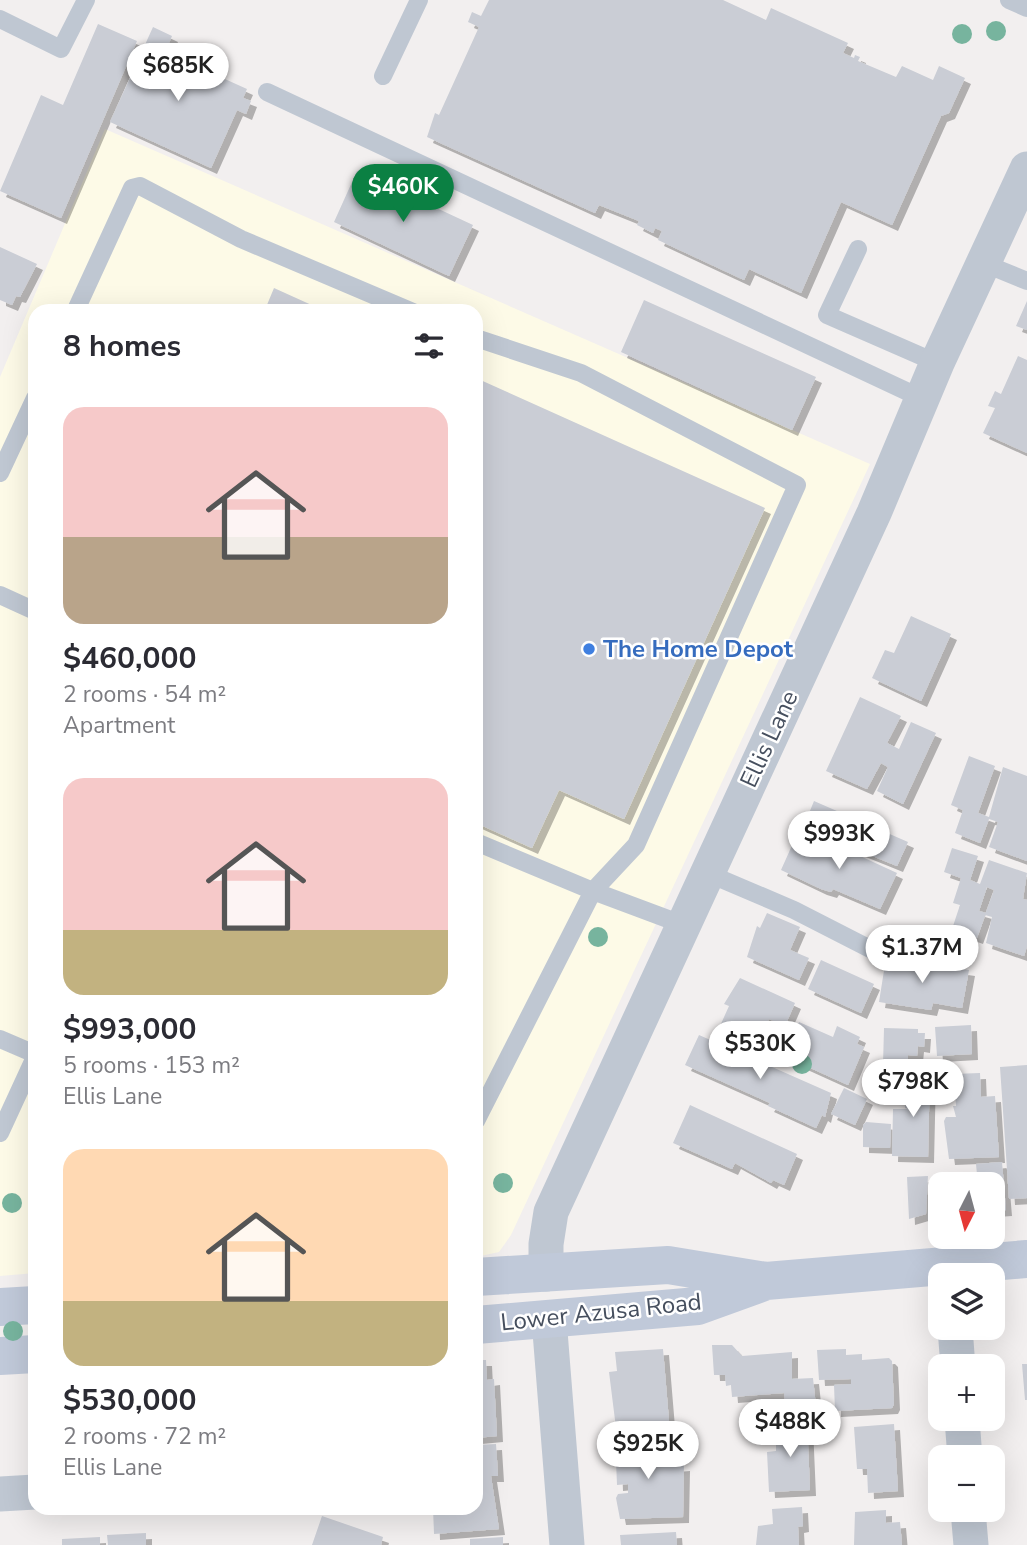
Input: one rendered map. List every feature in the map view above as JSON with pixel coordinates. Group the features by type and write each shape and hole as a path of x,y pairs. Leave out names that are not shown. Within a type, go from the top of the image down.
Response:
{"main road":[{"name":"Lower Azusa Road","path":"999,1263 1027,1259"},
{"name":"Lower Azusa Road","path":"483,1277 668,1265 766,1281 928,1271"},
{"path":"483,1301 546,1274 631,1312"},
{"name":"Lower Azusa Road","path":"483,1324 698,1306 766,1281"},
{"path":"0,1307 28,1305"},
{"path":"0,1356 28,1354"}],"street":[{"name":"Ellis Lane","path":"546,1274 545,1244 551,1212 874,513 921,398 1027,169"},
{"path":"550,1319 567,1545"},
{"path":"0,1494 28,1492"},
{"path":"969,1522 971,1545"}],"lane":[{"path":"0,19 61,49 86,0"},
{"path":"383,76 419,0"},
{"path":"1009,0 1027,8"},
{"path":"267,92 921,398"},
{"path":"79,304 132,188 140,186 242,239 394,304"},
{"path":"858,249 827,315 937,363"},
{"path":"983,263 1027,281"},
{"path":"483,340 581,373 797,485 636,845 593,891 483,1107"},
{"path":"0,474 28,413"},
{"path":"0,595 28,608"},
{"path":"483,845 684,925"},
{"path":"707,873 794,909 880,954"},
{"path":"0,1039 28,1053"},
{"path":"0,1133 28,1071"}],"shaded area":[{"path":"105,129 870,464 511,1235 499,1252 483,1255 483,304 31,304"},
{"path":"28,311 28,1274 0,1276 0,377"}],"building":[{"path":"489,0 723,0 766,20 771,8 848,43 843,53 854,58 855,55 860,57 858,61 896,77 902,66 933,80 939,66 965,78 949,113 941,116 892,225 841,202 801,293 749,269 744,280 658,240 662,231 655,228 653,233 637,225 639,221 599,205 595,213 427,137 435,113 439,115 479,27 468,22 472,12 481,16"},
{"path":"98,24 137,41 61,218 0,191 41,95 63,105"},
{"path":"153,27 172,36 165,52 247,89 243,98 251,101 246,114 237,110 211,168 110,122"},
{"path":"357,171 473,225 449,276 334,222"},
{"path":"0,247 37,264 20,297 16,296 12,305 0,300"},
{"path":"274,288 309,304 267,304"},
{"path":"644,300 816,377 792,430 621,352"},
{"path":"1027,301 1027,330 1016,326"},
{"path":"1018,356 1027,360 1027,453 983,433 995,408 988,406 995,391 1001,394"},
{"name":"The Home Depot","path":"483,381 765,508 624,819 559,790 532,848 483,826"},
{"path":"911,616 951,634 921,701 872,678 885,650 894,653"},
{"path":"860,697 901,716 887,743 899,749 911,722 936,733 903,804 877,791 888,767 881,763 867,789 826,771"},
{"path":"969,756 995,766 978,813 989,817 1003,767 1027,776 1027,861 989,847 998,822 989,819 980,843 955,833 963,810 951,805"},
{"path":"814,801 908,842 897,866 803,828"},
{"path":"798,832 830,850 832,848 845,854 847,850 897,873 880,909 833,889 831,892 821,889 781,870"},
{"path":"952,848 978,856 970,880 980,884 989,860 1027,873 1023,899 1027,900 1027,946 1024,956 986,943 992,917 985,915 977,938 952,929 960,905 953,903 961,878 944,872","holes":["987,887 994,890 986,913 979,911"]},
{"path":"767,913 800,927 790,950 809,958 799,980 747,957 757,926 760,928"},
{"path":"886,958 969,970 962,1008 933,1003 931,1010 879,1002"},
{"path":"821,960 874,984 861,1013 808,989"},
{"path":"740,978 795,1003 785,1026 769,1019 758,1043 720,1026 729,1006 724,1004"},
{"path":"799,1022 833,1037 837,1026 860,1037 857,1044 864,1047 848,1085 784,1056"},
{"path":"971,1025 972,1054 937,1056 935,1027"},
{"path":"884,1028 918,1029 918,1033 925,1033 924,1047 918,1046 917,1056 908,1055 908,1061 904,1061 904,1065 883,1065"},
{"path":"699,1035 831,1093 825,1117 822,1115 816,1128 768,1106 770,1103 685,1065"},
{"path":"1027,1065 1027,1198 1009,1199 1000,1067"},
{"path":"915,1067 930,1068 928,1157 892,1156 893,1109 908,1109 905,1108 906,1093 909,1088 914,1088"},
{"path":"980,1073 981,1097 995,1096 999,1157 949,1159 944,1121 946,1117 956,1117 953,1106 956,1106 954,1074"},
{"path":"844,1088 867,1099 855,1125 831,1114"},
{"path":"690,1105 797,1154 784,1185 773,1180 771,1183 735,1163 732,1169 673,1143"},
{"path":"866,1122 891,1124 890,1148 863,1147 863,1125"},
{"path":"1002,1162 1003,1172 977,1172 976,1164"},
{"path":"928,1176 926,1214 909,1219 907,1177"},
{"path":"712,1345 732,1345 742,1356 792,1352 792,1379 813,1378 816,1407 786,1410 784,1393 732,1397 731,1385 726,1386 725,1375 714,1375"},
{"path":"663,1349 669,1421 616,1428 609,1372 617,1371 615,1352"},
{"path":"846,1349 846,1355 862,1354 862,1360 889,1358 892,1361 892,1408 835,1411 834,1385 851,1384 851,1379 819,1380 817,1350"},
{"path":"483,1360 486,1360 487,1380 494,1379 497,1436 483,1437"},
{"path":"1022,1364 1027,1364 1027,1400 1025,1400"},
{"path":"807,1421 810,1490 769,1492 767,1452 776,1451 776,1423"},
{"path":"894,1424 898,1491 868,1493 867,1469 857,1469 854,1427"},
{"path":"649,1435 650,1451 671,1450 672,1466 684,1465 683,1517 620,1519 616,1498 618,1494 628,1493 628,1484 617,1485 615,1437"},
{"path":"496,1444 498,1476 491,1476 499,1529 434,1534 433,1515 483,1515 483,1445"},
{"path":"802,1507 803,1526 798,1527 799,1545 756,1545 758,1526 773,1524 772,1509"},
{"path":"886,1510 886,1523 900,1522 902,1545 854,1545 855,1512"},
{"path":"322,1516 383,1537 381,1545 312,1545"},
{"path":"676,1532 677,1545 621,1545 620,1535"},
{"path":"146,1533 146,1545 108,1545 107,1535"},
{"path":"100,1537 100,1545 62,1545 62,1539"},
{"path":"503,1537 503,1545 470,1545 470,1539"}],"place":[{"name":"The Home Depot","path":"589,649"}]}
